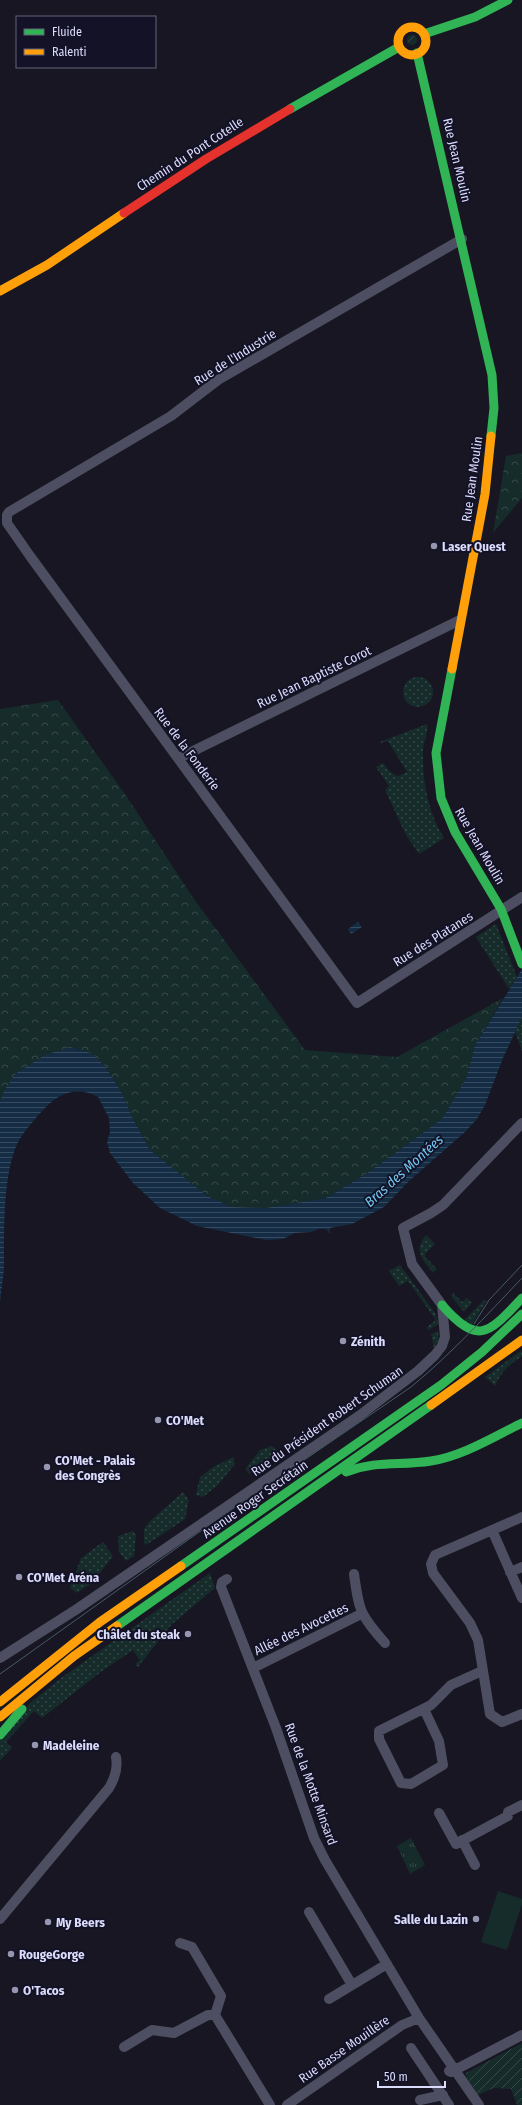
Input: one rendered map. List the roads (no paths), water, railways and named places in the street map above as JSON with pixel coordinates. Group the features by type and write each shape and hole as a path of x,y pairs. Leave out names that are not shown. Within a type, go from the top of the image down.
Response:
{"main road":[{"path":"424,34 475,17 508,0"},
{"path":"405,28 418,28 424,34 424,47 417,54 409,54 399,47 399,34 405,28"},
{"name":"Chemin du Pont Cotelle","path":"0,291 20,281 178,176 256,127 399,47"},
{"name":"Rue Jean Moulin","path":"417,54 462,238 492,375 494,408 485,494 436,753 436,777 440,798 450,824 502,911 522,964"},
{"path":"442,1305 453,1318 466,1329 482,1332 491,1329 522,1298"},
{"name":"Avenue Roger Secrétain","path":"0,1702 100,1622 441,1385 482,1352 522,1314"},
{"name":"Avenue Roger Secrétain","path":"0,1717 74,1656 322,1483 522,1340"},
{"path":"322,1483 373,1463 431,1461 452,1455 522,1423"},
{"path":"0,1735 34,1697 113,1633 203,1566"}],"street":[{"name":"Rue de l'Industrie","path":"3,513 13,509 171,416 218,380 462,238"},
{"name":"Rue de la Fonderie","path":"3,513 7,523 30,556 134,700 171,750 179,758 357,1003"},
{"name":"Rue Jean Baptiste Corot","path":"179,758 460,620"},
{"name":"Rue des Platanes","path":"357,1003 522,897"},
{"name":"Rue du Président Robert Schuman","path":"0,1658 77,1609 359,1416 418,1371 442,1346 446,1330 442,1305 412,1264 404,1228 443,1205 522,1123"},
{"path":"522,1517 435,1556 431,1564 433,1573 470,1623 478,1640 489,1710 494,1718 502,1722 522,1714"},
{"path":"492,1530 522,1598"},
{"path":"510,1572 522,1567"},
{"name":"Allée des Avocettes","path":"354,1574 361,1614 385,1643"},
{"name":"Rue de la Motte Minsard","path":"227,1579 222,1582 220,1587 276,1728 314,1838 337,1882 419,2018 479,2105"},
{"name":"Allée des Avocettes","path":"253,1668 361,1614"},
{"path":"424,1709 439,1741 443,1765 411,1784 401,1783 379,1739 379,1731 431,1705 451,1685 482,1671"},
{"path":"0,1919 110,1788 115,1777 117,1764 116,1757"},
{"path":"439,1813 456,1844 508,1816 508,1812 522,1805"},
{"path":"462,1840 474,1865"},
{"path":"309,1912 352,1984"},
{"path":"180,1943 192,1946 221,1996 215,2016 270,2105"},
{"path":"329,1999 386,1964"},
{"path":"124,2047 152,2030 174,2033 208,2015 215,2016"},
{"name":"Rue Basse Mouillère","path":"287,2105 402,2024 419,2018"},
{"name":"Rue de la Motte Minsard","path":"402,2024 410,2023 417,2027 448,2070 451,2072 455,2070"},
{"path":"455,2070 522,2035"},
{"path":"411,2048 443,2095 448,2105"},
{"path":"420,2100 443,2095"}],"water":[{"path":"358,922 362,927 351,934 348,929"},
{"name":"Bras des Montées","path":"522,969 522,1017 503,1058 485,1105 477,1119 465,1132 409,1181 384,1207 352,1224 330,1228 330,1233 326,1229 319,1229 311,1232 295,1233 283,1239 266,1240 197,1226 160,1208 133,1183 110,1153 107,1142 110,1132 109,1118 98,1097 84,1092 71,1092 58,1097 43,1110 23,1133 15,1149 11,1163 6,1198 4,1268 0,1303 0,1102 4,1091 15,1074 45,1055 70,1047 91,1053 106,1067 123,1095 133,1119 150,1150 207,1196 232,1207 266,1208 326,1198 366,1174 442,1119 466,1079 475,1045"}],"tram line":[{"path":"474,1324 489,1300 522,1265"},
{"path":"0,1674 209,1525 411,1387 454,1348 522,1278"}],"place":[{"name":"Laser Quest","path":"434,546"},
{"name":"Zénith","path":"343,1341"},
{"name":"CO'Met","path":"158,1420"},
{"name":"CO'Met - Palais des Congrès","path":"47,1467"},
{"name":"CO'Met Aréna","path":"19,1577"},
{"name":"Châlet du steak","path":"188,1634"},
{"name":"Madeleine","path":"35,1745"},
{"name":"Salle du Lazin","path":"476,1919"},
{"name":"My Beers","path":"48,1922"},
{"name":"RougeGorge","path":"11,1954"},
{"name":"O'Tacos","path":"15,1990"}]}
